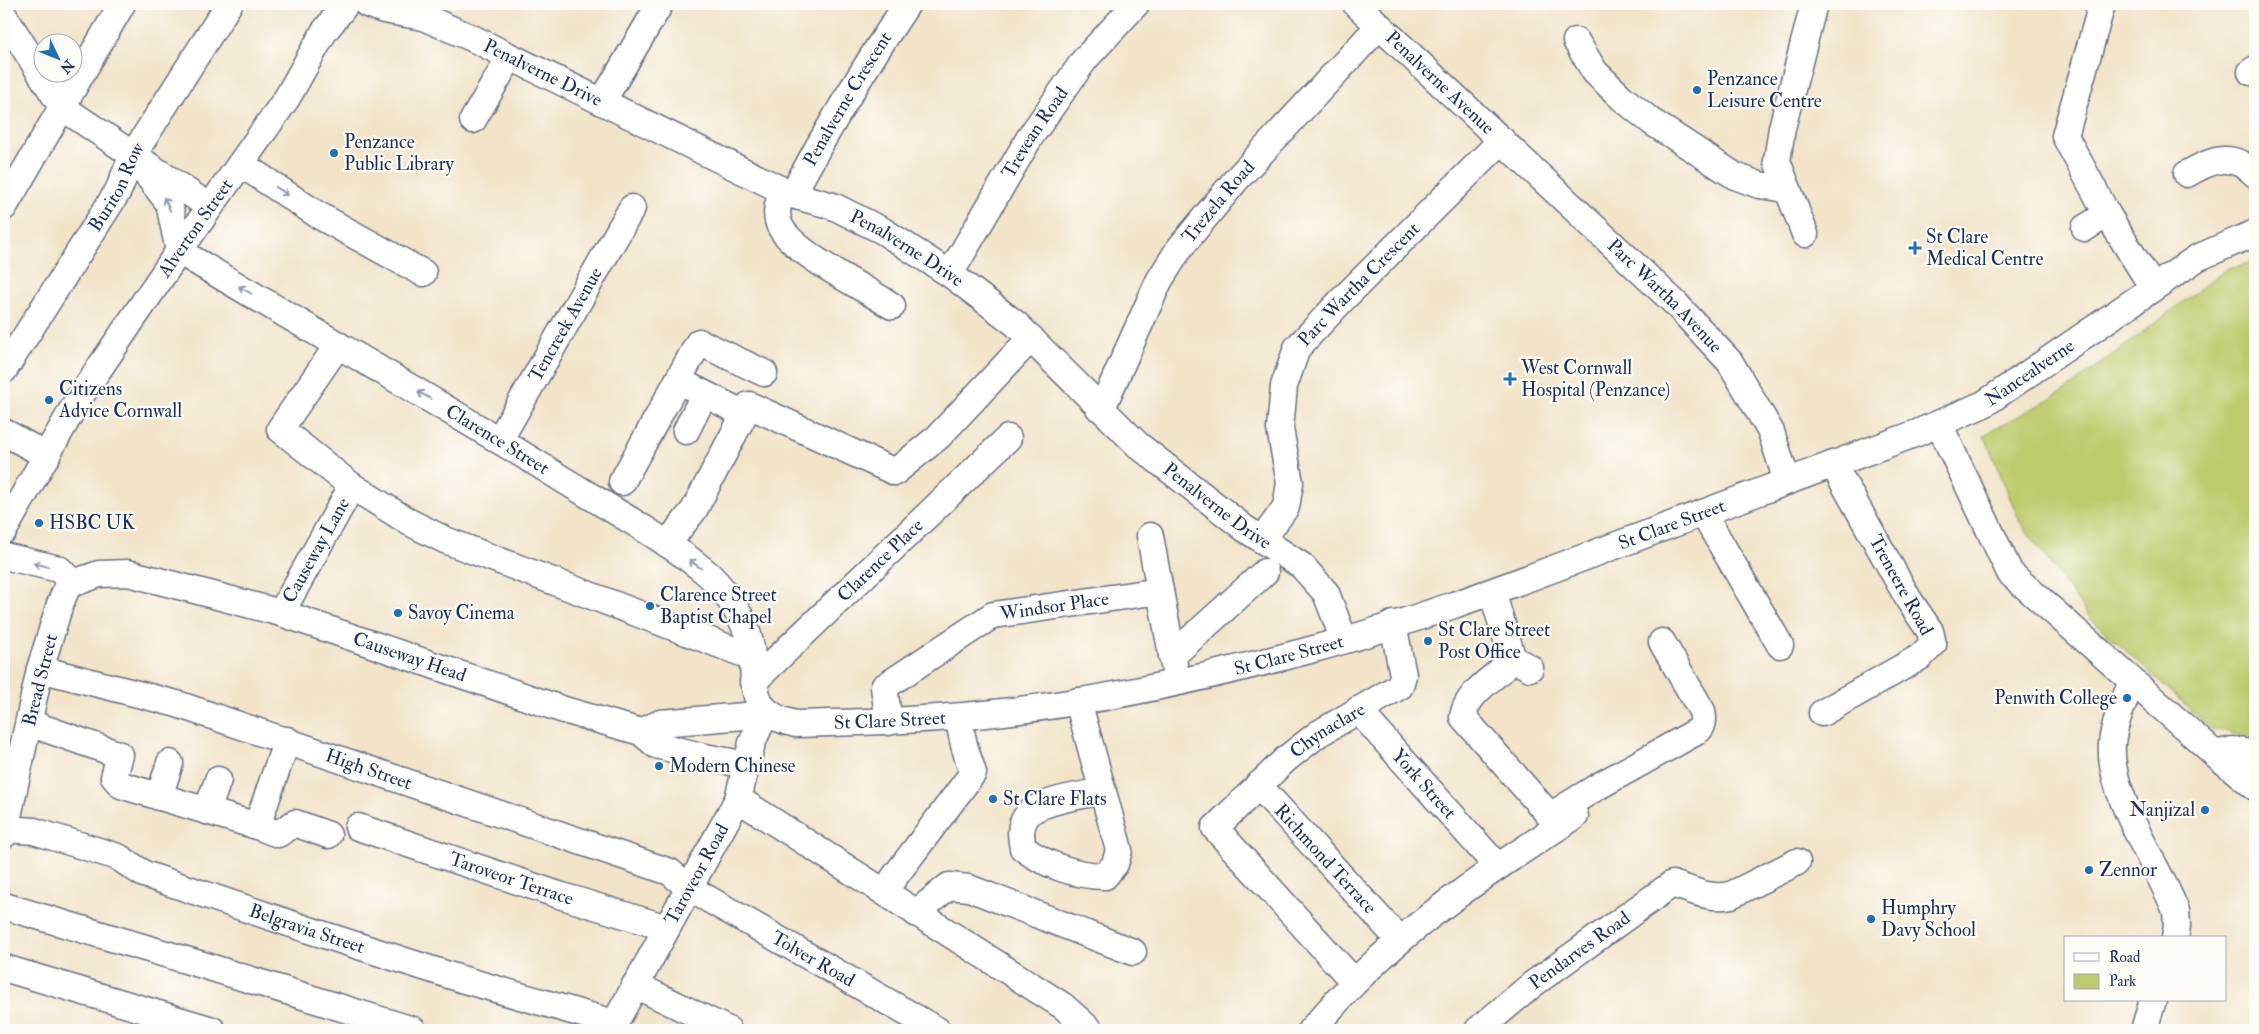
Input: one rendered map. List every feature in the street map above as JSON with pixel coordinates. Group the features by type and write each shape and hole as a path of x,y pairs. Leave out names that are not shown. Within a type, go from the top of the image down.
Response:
{"street":[{"path":"4,207 122,4"},
{"name":"Buriton Row","path":"4,370 118,191 133,155 229,4"},
{"name":"Alverton Street","path":"4,530 79,398 179,251 287,98 333,18 346,4"},
{"name":"Penalverne Drive","path":"367,4 384,10 424,17 510,57 787,193 833,206 882,231 950,274 1016,324 1138,445 1262,540 1302,566 1326,593 1344,640"},
{"path":"602,102 660,4"},
{"name":"Penalverne Crescent","path":"892,306 793,243 780,227 776,210 907,4"},
{"name":"Trevean Road","path":"950,274 1030,137 1086,59 1136,4"},
{"name":"Penalverne Avenue","path":"1356,4 1502,140"},
{"path":"1805,234 1777,161 1782,128 1814,4"},
{"path":"2102,4 2065,136 2108,214 2153,288"},
{"path":"4,16 62,107 210,207"},
{"name":"Trezela Road","path":"1099,408 1106,399 1159,281 1179,249 1235,181 1379,26"},
{"path":"1576,41 1595,72 1622,98 1652,122 1735,176 1759,185 1787,189"},
{"path":"473,120 510,57"},
{"name":"Parc Wartha Avenue","path":"1502,140 1675,303 1730,362 1771,432 1787,481"},
{"name":"Parc Wartha Crescent","path":"1262,540 1286,507 1290,483 1280,429 1284,386 1298,348 1340,302 1502,140"},
{"path":"133,155 169,203 179,251"},
{"path":"2187,174 2207,162 2226,158 2251,170 2255,174"},
{"path":"241,164 318,215 423,273"},
{"name":"Tencreek Avenue","path":"500,439 632,208"},
{"path":"2085,228 2108,214"},
{"name":"Nancealverne","path":"1787,481 1938,424 1984,404 2197,258 2255,232"},
{"name":"Clarence Street","path":"179,251 500,439 667,544 704,570 733,604 748,635 747,674 758,703 769,714"},
{"path":"678,382 704,395 747,410 895,472 938,437 1031,338"},
{"path":"622,482 700,342 767,365 747,410 694,510 667,544"},
{"path":"338,345 280,429 352,486 410,522 445,540 747,674"},
{"path":"686,431 704,395"},
{"path":"1938,424 2010,574 2214,754 2255,787"},
{"path":"4,432 47,456"},
{"name":"Clarence Place","path":"747,674 1008,438"},
{"name":"Treneere Road","path":"1822,713 1920,657 1933,644 1930,631 1910,600 1833,464"},
{"name":"St Clare Street","path":"769,714 782,721 796,724 889,722 1014,711 1078,701 1227,670 1344,640 1492,592 1787,481"},
{"name":"Causeway Lane","path":"281,613 352,486"},
{"path":"1703,513 1780,645"},
{"path":"1150,536 1177,681"},
{"path":"4,556 59,569 67,577 68,585"},
{"name":"Causeway Head","path":"68,585 99,574 128,572 281,613 564,710 641,732 656,745 705,758 747,765"},
{"path":"1172,656 1265,572"},
{"name":"Bread Street","path":"4,832 30,723 40,669 60,604 68,585"},
{"name":"Windsor Place","path":"889,722 884,687 993,614 1160,591"},
{"path":"1492,592 1522,663 1502,671 1470,697 1463,717 1550,816 1597,787 1696,732 1702,726 1702,710 1662,642"},
{"name":"Chynaclare","path":"1346,973 1214,828 1286,758 1318,734 1400,686 1404,674 1393,624"},
{"name":"High Street","path":"40,669 176,704 287,740 670,872 689,888"},
{"path":"2132,682 2117,719 2112,745 2114,766 2120,792 2176,911 2175,936"},
{"path":"1078,701 1103,791"},
{"name":"York Street","path":"1358,710 1489,857"},
{"path":"641,732 660,723 769,714"},
{"name":"Taroveor Road","path":"613,1027 738,799 760,724 769,714"},
{"path":"893,879 973,773 964,745 958,716"},
{"path":"30,723 120,755 114,777 121,785 278,834 295,822 328,835"},
{"path":"257,826 287,740"},
{"path":"2214,754 2233,750 2255,754"},
{"path":"159,797 170,762"},
{"path":"207,811 218,780"},
{"name":"Richmond Terrace","path":"1258,785 1392,932"},
{"path":"1311,1030 1358,980 1399,942 1448,902 1521,851 1621,786"},
{"path":"738,799 1063,1006 1090,1030"},
{"name":"Taroveor Terrace","path":"358,827 559,895 667,928"},
{"name":"Belgravia Street","path":"4,832 34,831 118,857 144,874 309,930 613,1027"},
{"name":"Pendarves Road","path":"1478,1030 1534,984 1672,884 1704,896 1720,898 1731,895 1797,862"},
{"path":"916,913 949,886 969,888 1133,952"},
{"name":"Tolver Road","path":"689,888 937,1030"},
{"path":"4,906 216,968 413,1030"},
{"path":"4,968 212,1030"},
{"path":"635,985 728,1030"},
{"path":"2144,1030 2152,1002"}],"green space":[{"path":"2255,262 2255,738 2212,729 2090,618 2020,522 1984,435 2066,390 2228,268"}],"place":[{"name":"Penzance Leisure Centre","path":"1697,90"},
{"name":"Penzance Public Library","path":"334,153"},
{"name":"St Clare Medical Centre","path":"1915,248"},
{"name":"West Cornwall Hospital (Penzance)","path":"1510,379"},
{"name":"Citizens Advice Cornwall","path":"49,400"},
{"name":"HSBC UK","path":"39,523"},
{"name":"Clarence Street Baptist Chapel","path":"650,606"},
{"name":"Savoy Cinema","path":"398,613"},
{"name":"St Clare Street Post Office","path":"1428,641"},
{"name":"Penwith College","path":"2127,698"},
{"name":"Modern Chinese","path":"659,766"},
{"name":"St Clare Flats","path":"993,799"},
{"name":"Nanjizal","path":"2205,810"},
{"name":"Zennor","path":"2089,870"},
{"name":"Humphry Davy School","path":"1871,919"}]}
